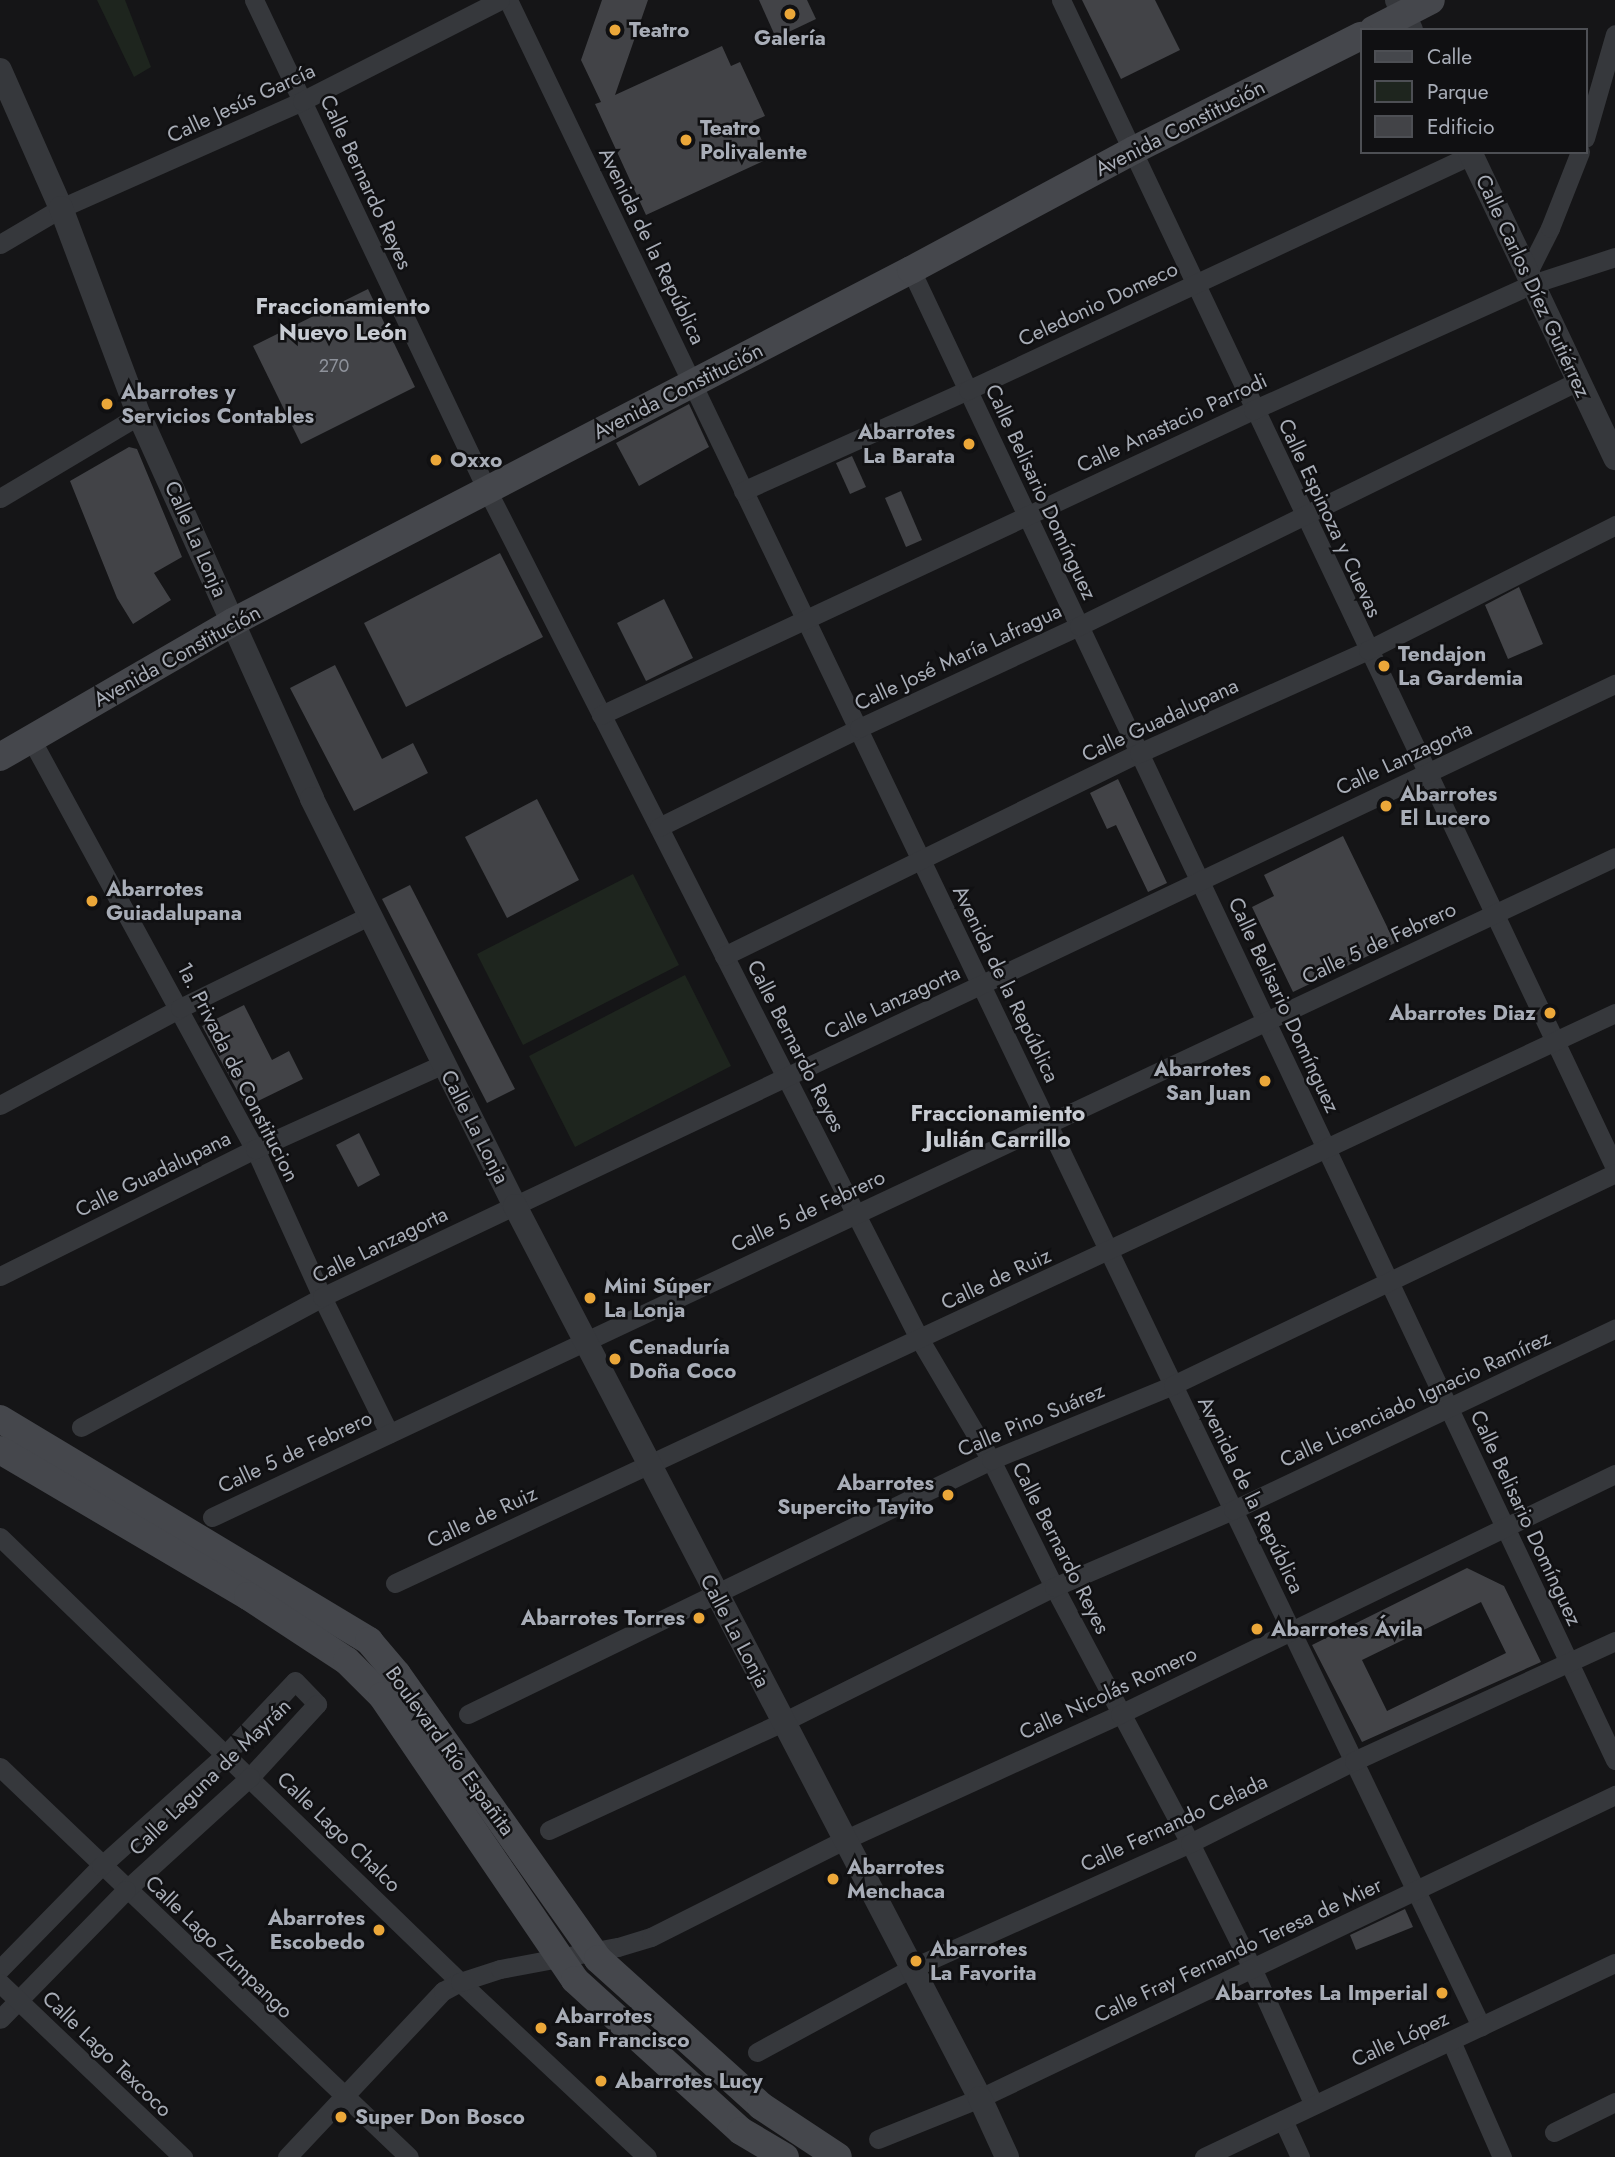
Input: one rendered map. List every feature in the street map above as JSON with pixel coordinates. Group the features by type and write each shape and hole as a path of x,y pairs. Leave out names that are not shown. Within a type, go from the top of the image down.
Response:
{"main road":[{"path":"1377,28 1431,0"},
{"name":"Avenida Constitución","path":"0,757 233,622 911,270 1134,150 1360,37"},
{"name":"Boulevard Río Españita","path":"0,1419 369,1641 405,1686 598,1959 761,2106 838,2157"},
{"name":"Boulevard Río Españita","path":"0,1450 248,1596 347,1661 382,1696 575,1980 741,2131 785,2157"}],"street":[{"name":"Calle Bernardo Reyes","path":"254,0 487,491 920,1340 991,1460 1120,1714 1191,1843 1314,2105"},
{"name":"Calle Jesús García","path":"0,244 61,208 302,101 500,0"},
{"name":"Avenida de la República","path":"508,0 1481,2026"},
{"name":"Calle Espinoza y Cuevas","path":"1061,0 1615,1171"},
{"path":"1587,131 1615,34"},
{"name":"Calle La Lonja","path":"0,69 61,208 139,415 312,799 515,1206 910,1969 980,2098 1007,2157"},
{"name":"Celedonio Domeco","path":"743,491 968,390 1470,154"},
{"name":"Calle Carlos Díez Gutiérrez","path":"1470,154 1615,458"},
{"path":"1530,278 1579,154"},
{"name":"Calle Anastacio Parrodi","path":"601,715 1530,278 1615,257"},
{"name":"Calle Belisario Domínguez","path":"911,270 1615,1760"},
{"name":"Calle José María Lafragua","path":"659,827 859,728 1079,626 1578,381"},
{"path":"0,498 139,415"},
{"name":"Calle Guadalupana","path":"724,956 1139,753 1368,650 1615,525"},
{"name":"Calle Lanzagorta","path":"81,1427 322,1297 1615,684"},
{"name":"1a. Privada de Constitucion","path":"31,739 256,1149 322,1297 389,1433"},
{"name":"Calle 5 de Febrero","path":"212,1517 1615,857"},
{"path":"0,1105 180,1007 369,916"},
{"name":"Calle de Ruiz","path":"396,1583 1615,1013"},
{"name":"Calle Guadalupana","path":"0,1276 256,1149 443,1064"},
{"name":"Calle Pino Suárez","path":"468,1714 991,1460 1173,1385 1615,1171"},
{"name":"Calle Licenciado Ignacio Ramírez","path":"549,1829 783,1722 1054,1587 1233,1510 1615,1329"},
{"name":"Calle Nicolás Romero","path":"287,2157 443,1991 460,1982 500,1969 618,1947 650,1937 844,1840 1120,1714 1504,1525 1615,1474"},
{"name":"Calle Lago Chalco","path":"0,1536 460,1982 648,2157"},
{"name":"Calle Fernando Celada","path":"757,2053 910,1969 1191,1843 1354,1761 1615,1641"},
{"name":"Calle Laguna de Mayrán","path":"0,1969 101,1866 226,1754 295,1681 317,1704 250,1777 126,1890 0,2020"},
{"name":"Calle Lago Zumpango","path":"0,1767 409,2157"},
{"name":"Calle Fray Fernando Teresa de Mier","path":"878,2139 980,2098 1615,1795"},
{"name":"Calle López","path":"1204,2157 1615,1963"},
{"name":"Calle Lago Texcoco","path":"0,1983 183,2157"},
{"path":"1451,2041 1502,2157"},
{"path":"1555,2132 1615,2102"},
{"path":"1283,2120 1300,2157"}],"green space":[{"path":"97,0 125,0 151,67 134,77"},
{"path":"633,874 679,965 523,1045 477,954"},
{"path":"685,975 731,1066 575,1147 529,1056"}],"building":[{"name":"Teatro Polivalente","path":"602,0 648,0 615,95 722,46 731,66 740,62 765,116 753,121 770,158 646,215 595,104 601,102 581,60"},
{"name":"Galería","path":"759,0 807,0 816,19 776,38"},
{"path":"1082,0 1155,0 1180,50 1121,79"},
{"path":"368,289 415,387 301,444 253,346"},
{"path":"689,404 709,447 639,486 616,443"},
{"path":"129,447 137,449 182,557 154,573 171,600 133,624 117,598 70,481"},
{"path":"852,456 866,487 850,494 836,463"},
{"path":"901,491 922,540 906,547 885,498"},
{"path":"500,553 543,637 406,707 364,623"},
{"path":"1519,587 1543,644 1508,659 1485,605"},
{"path":"664,599 693,658 646,681 617,623"},
{"path":"335,665 382,759 413,743 428,773 354,811 290,688"},
{"path":"1118,779 1167,883 1148,892 1116,825 1107,829 1090,793"},
{"path":"537,799 579,880 507,918 465,837"},
{"path":"1343,836 1395,943 1293,992 1252,907 1274,896 1264,875"},
{"path":"410,885 515,1089 487,1103 382,899"},
{"path":"244,1005 272,1060 289,1051 303,1079 246,1107 202,1026"},
{"path":"359,1133 380,1175 358,1187 336,1145"},
{"path":"1467,1568 1504,1586 1541,1662 1362,1742 1312,1645","holes":["1481,1602 1506,1653 1387,1711 1362,1660"]},
{"path":"1405,1909 1413,1927 1356,1950 1350,1935"}],"place":[{"name":"Galería","path":"790,14"},
{"name":"Teatro","path":"615,30"},
{"name":"Teatro Polivalente","path":"686,140"},
{"name":"Abarrotes y Servicios Contables","path":"107,404"},
{"name":"Abarrotes La Barata","path":"969,444"},
{"name":"Oxxo","path":"436,460"},
{"name":"Tendajon La Gardemia","path":"1384,666"},
{"name":"Abarrotes El Lucero","path":"1386,806"},
{"name":"Abarrotes Guiadalupana","path":"92,901"},
{"name":"Abarrotes Diaz","path":"1550,1013"},
{"name":"Abarrotes San Juan","path":"1265,1081"},
{"name":"Mini Súper La Lonja","path":"590,1298"},
{"name":"Cenaduría Doña Coco","path":"615,1359"},
{"name":"Abarrotes Supercito Tayito","path":"948,1495"},
{"name":"Abarrotes Torres","path":"699,1618"},
{"name":"Abarrotes Ávila","path":"1257,1629"},
{"name":"Abarrotes Menchaca","path":"833,1879"},
{"name":"Abarrotes Escobedo","path":"379,1930"},
{"name":"Abarrotes La Favorita","path":"916,1961"},
{"name":"Abarrotes La Imperial","path":"1442,1993"},
{"name":"Abarrotes San Francisco","path":"541,2028"},
{"name":"Abarrotes Lucy","path":"601,2081"},
{"name":"Super Don Bosco","path":"341,2117"}],"district":[{"name":"Fraccionamiento Nuevo León","path":"343,319"},
{"name":"Fraccionamiento Julián Carrillo","path":"998,1126"}]}
